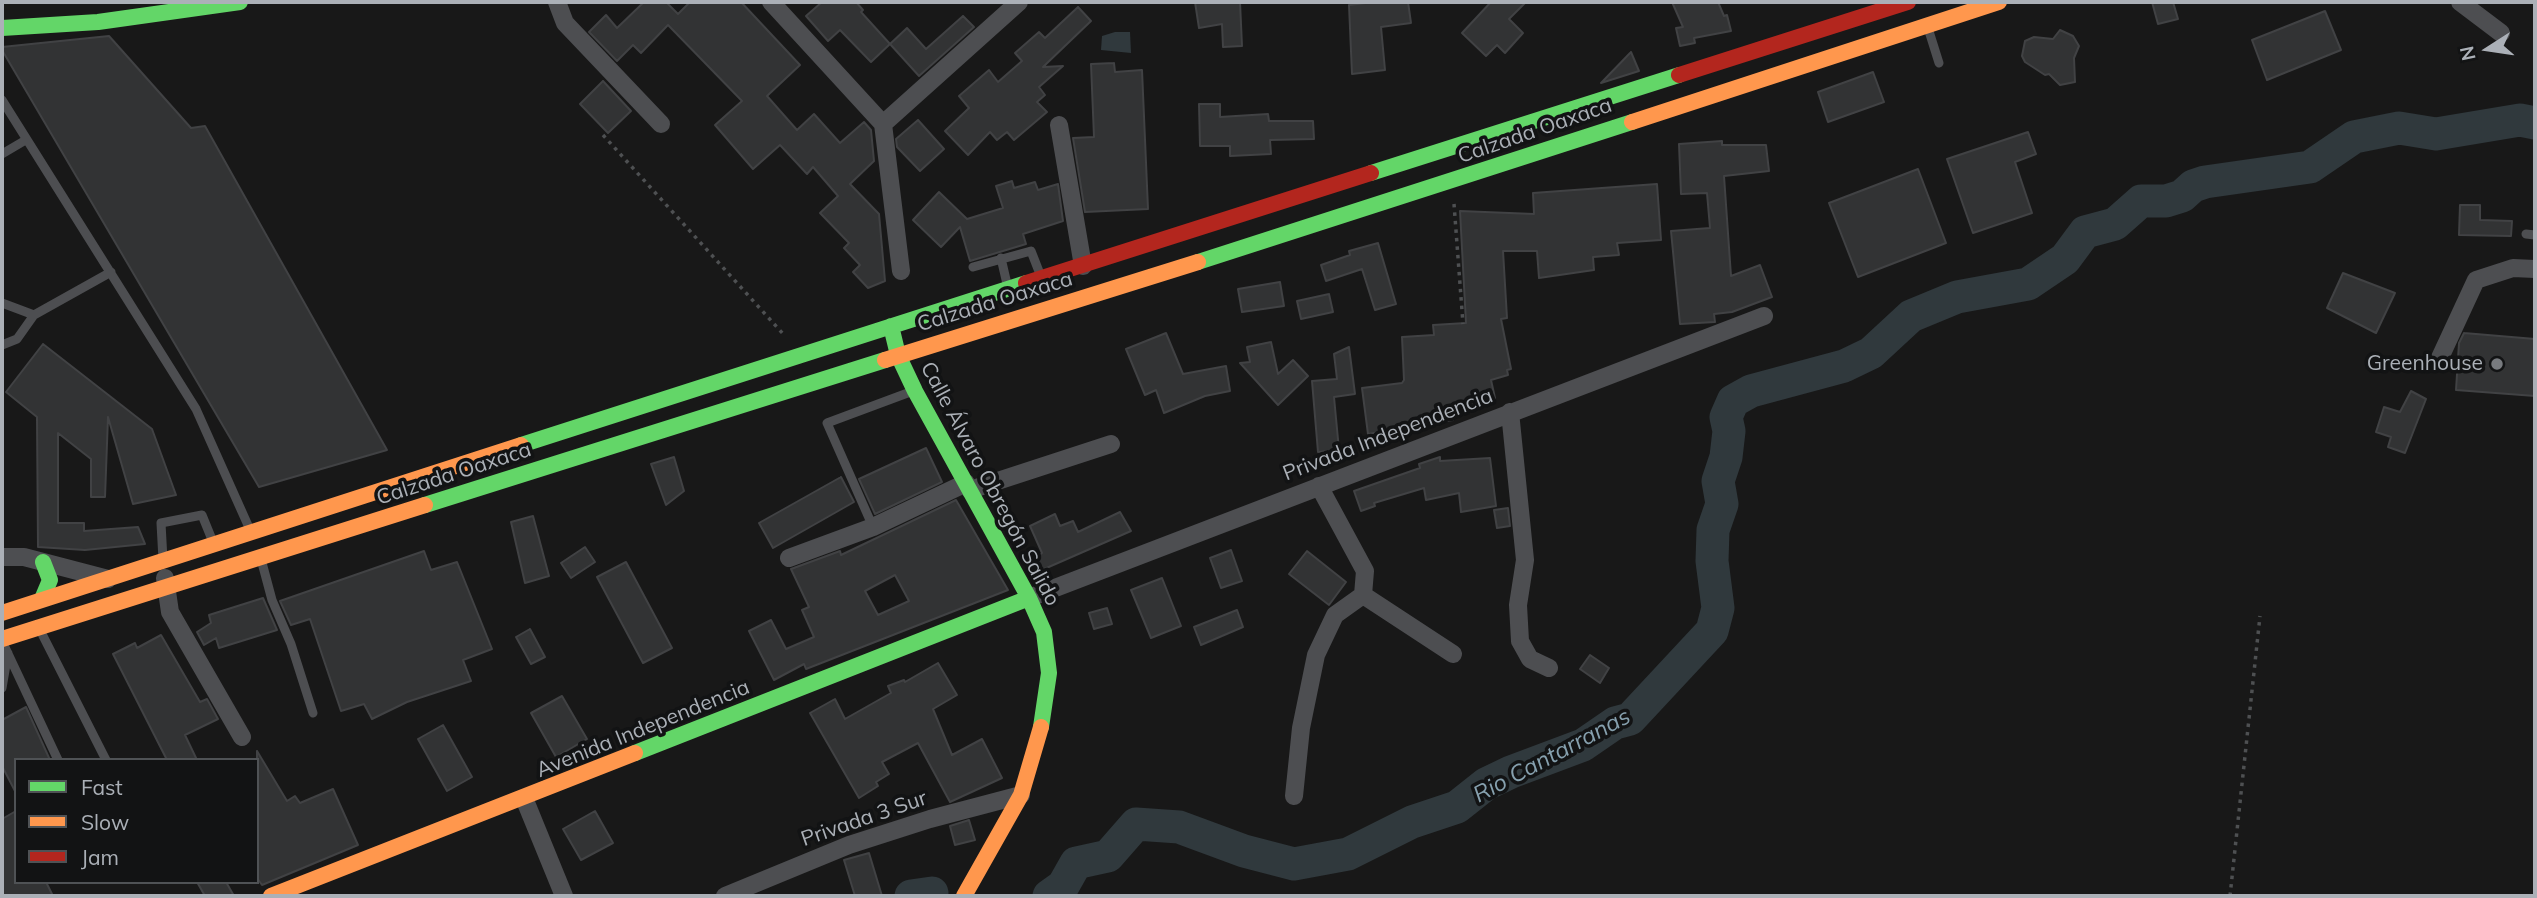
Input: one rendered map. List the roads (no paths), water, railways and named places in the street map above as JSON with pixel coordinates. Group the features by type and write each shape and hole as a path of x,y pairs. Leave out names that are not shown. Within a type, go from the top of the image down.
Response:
{"main road":[{"path":"2,28 97,22 240,2"},
{"name":"Calzada Oaxaca","path":"2,613 801,354 1908,2"},
{"name":"Calzada Oaxaca","path":"5,646 38,627 1453,181 1927,23 1999,2"},
{"path":"1111,257 1119,285"},
{"name":"Calle Álvaro Obregón Salido","path":"891,326 898,355 915,391 1030,598 1044,632 1049,673 1044,716 1021,795 964,896"},
{"path":"41,599 50,580 43,562"},
{"name":"Avenida Independencia","path":"271,896 1030,598"}],"street":[{"path":"557,2 565,23 661,124"},
{"path":"771,2 883,124 901,271"},
{"path":"883,124 1019,2"},
{"path":"2460,2 2501,33"},
{"path":"1059,125 1083,266"},
{"path":"2438,362 2476,280 2513,268 2535,270"},
{"name":"Privada Independencia","path":"1030,598 1764,316"},
{"path":"1510,412 1525,560 1518,605 1520,641 1530,659 1549,668"},
{"path":"789,558 873,527 968,486 1111,444"},
{"path":"1294,796 1301,728 1316,655 1335,615 1363,595 1366,571 1319,486"},
{"path":"2,557 43,562 108,578 117,602"},
{"path":"163,561 170,612 242,737"},
{"path":"1363,595 1453,654"},
{"name":"Privada 3 Sur","path":"725,896 849,845 930,819 1021,795"},
{"path":"524,798 564,896"}],"lane":[{"path":"1927,23 1939,63"},
{"path":"2,100 24,141 111,272 196,409 252,534 272,600 313,713"},
{"path":"2,154 24,141"},
{"path":"973,267 1031,251 1042,279"},
{"path":"1001,258 1008,289"},
{"path":"2,345 17,339 34,315 111,272"},
{"path":"2,303 34,315"},
{"path":"873,527 827,423 915,391"},
{"path":"163,561 161,523 202,515 223,570"},
{"path":"38,627 105,758"},
{"path":"5,646 57,758"},
{"path":"2,689 5,646"},
{"path":"2,689 18,675"}],"waterway":[{"name":"Rio Cantarranas","path":"1049,896 1063,886 1076,863 1108,856 1136,824 1179,827 1244,851 1294,864 1348,854 1412,822 1457,807 1486,784 1583,745 1615,723 1630,719 1712,631 1718,608 1712,561 1713,530 1722,504 1718,481 1726,457 1729,431 1726,417 1733,401 1751,391 1844,366 1871,353 1911,316 1957,297 2028,284 2065,259 2085,232 2115,224 2141,201 2166,201 2182,196 2193,186 2205,182 2310,167 2354,137 2399,128 2436,134 2520,120 2535,123"},
{"name":"Rio Cantarranas","path":"911,896 932,893"}],"place":[{"name":"Greenhouse","path":"2497,364"}]}
